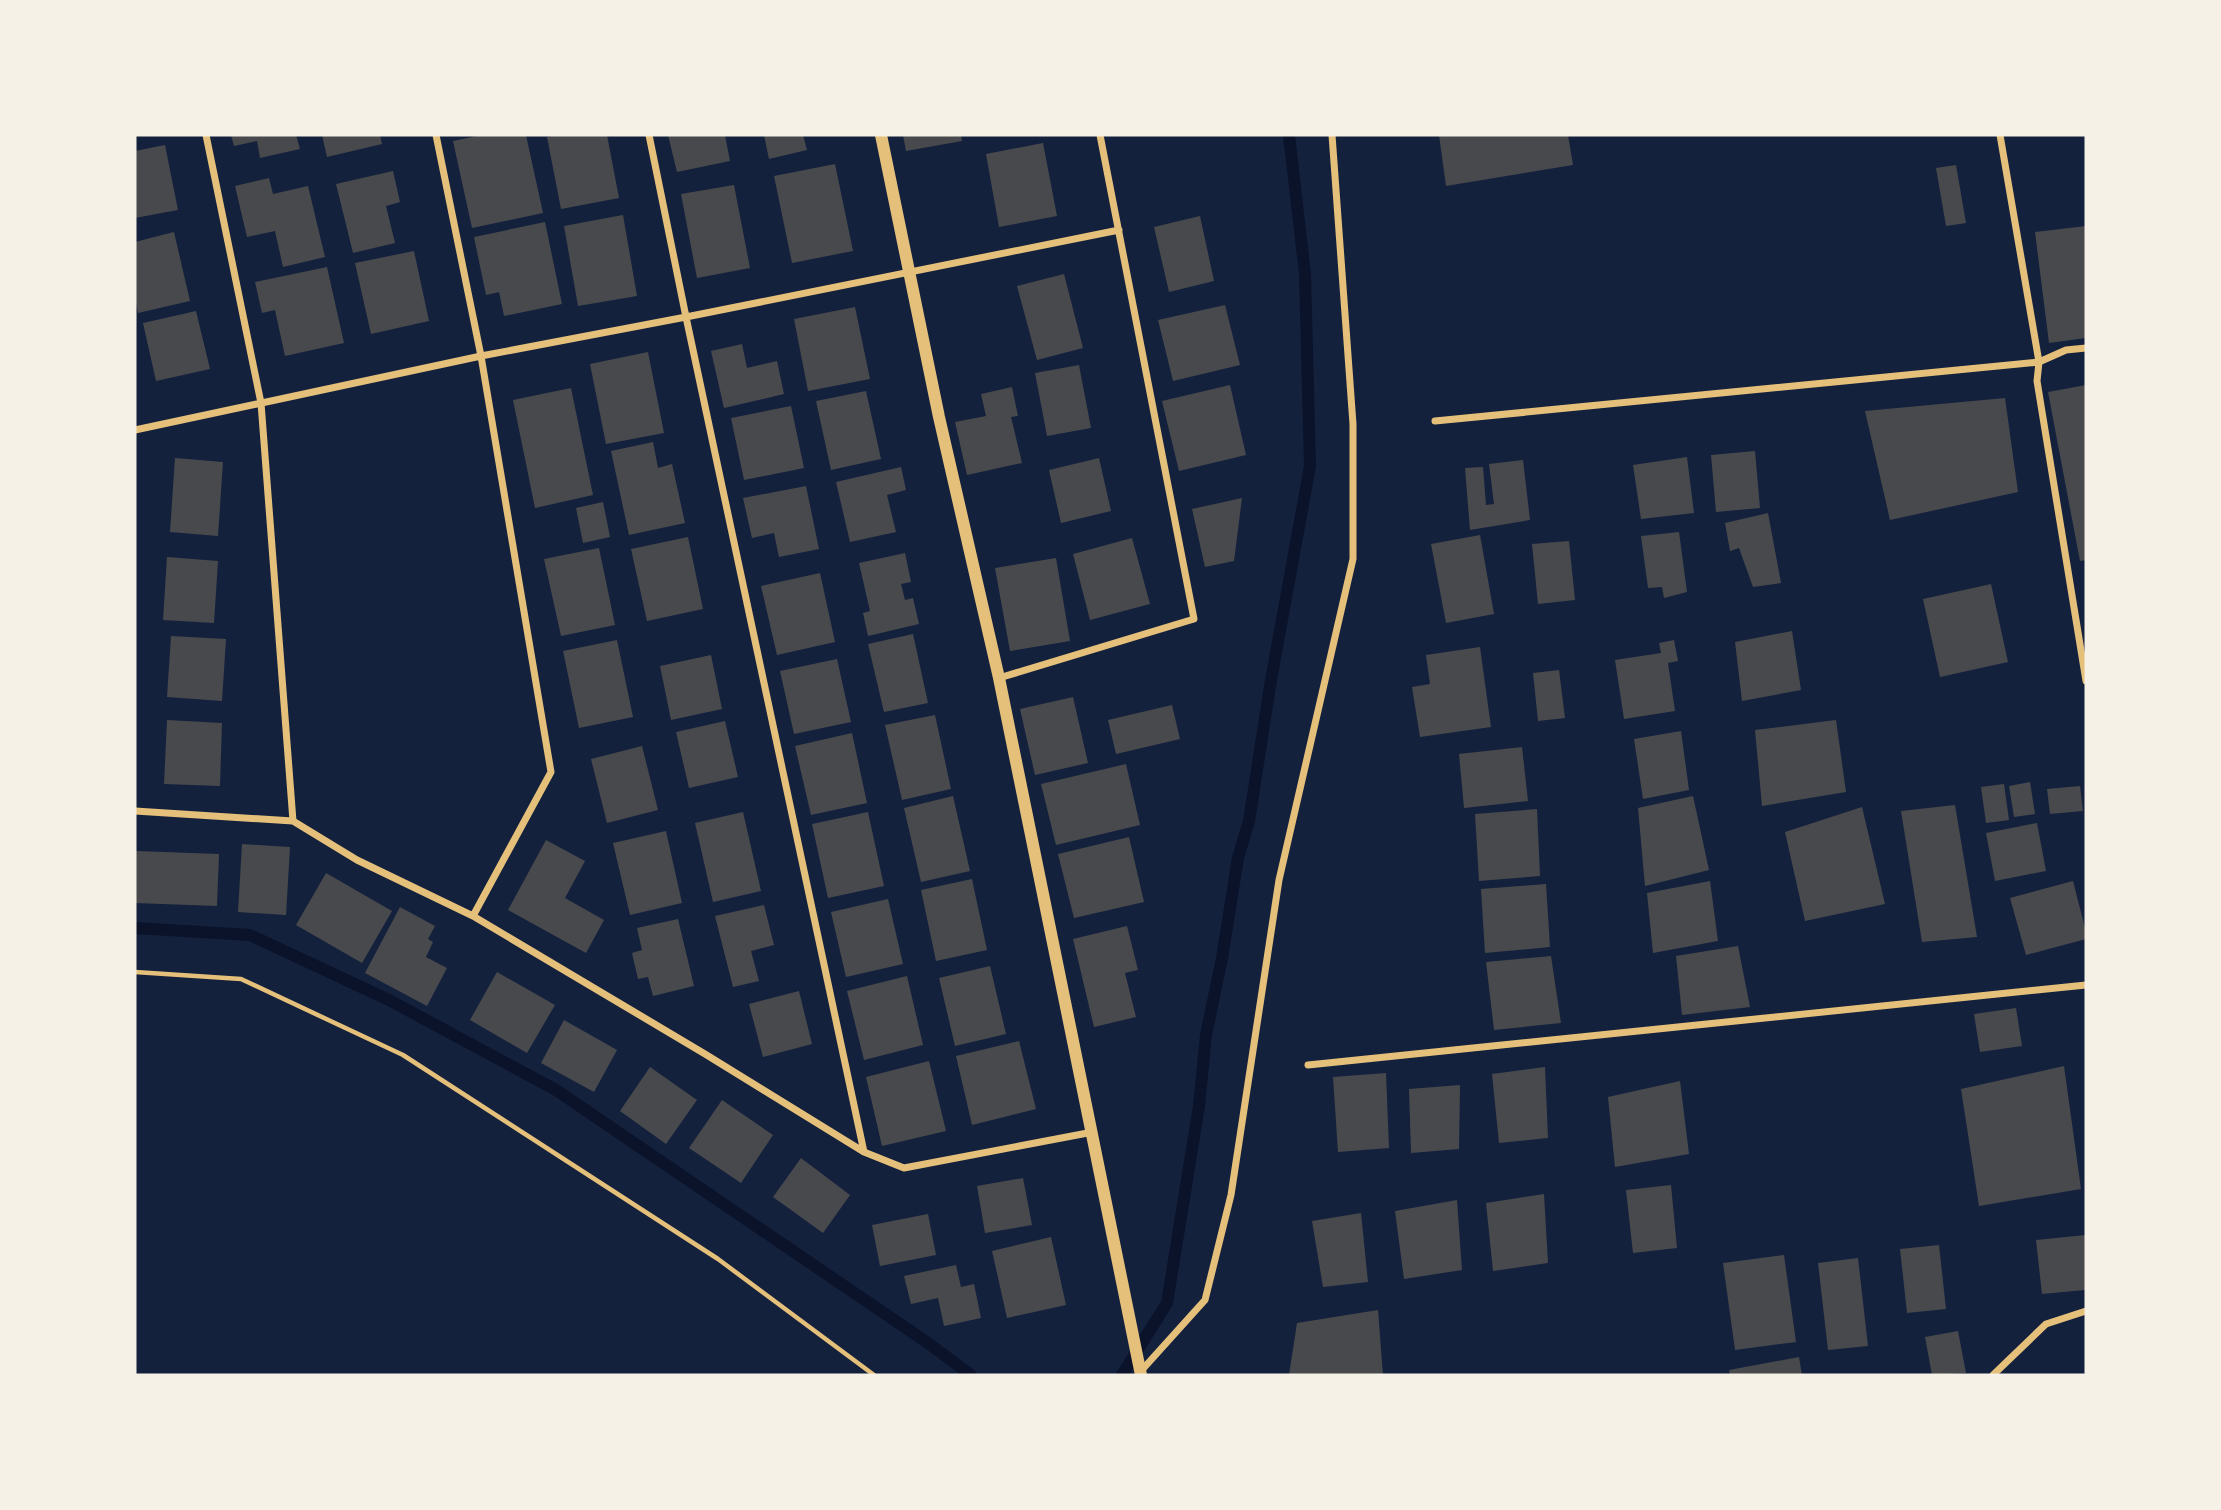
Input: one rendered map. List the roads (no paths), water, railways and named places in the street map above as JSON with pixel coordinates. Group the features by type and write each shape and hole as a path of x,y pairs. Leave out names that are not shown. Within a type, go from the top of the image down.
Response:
{"street":[{"path":"206,135 261,403 293,821"},
{"path":"436,135 481,356 551,772 473,916"},
{"path":"649,135 864,1152"},
{"path":"881,135 939,417 999,678 1141,1372"},
{"path":"999,678 1194,619 1100,135"},
{"path":"1141,1372 1205,1300 1231,1195 1279,880 1353,559 1353,425 1332,135"},
{"path":"2000,135 2039,362 2037,381 2086,681"},
{"path":"135,430 481,356 1119,230"},
{"path":"1435,421 2039,362 2066,350 2086,348"},
{"path":"135,811 293,821 357,860 473,916 864,1152 904,1168 1093,1132"},
{"path":"1308,1065 2086,985"},
{"path":"1993,1375 2046,1324 2086,1311"}],"waterway":[{"path":"1122,1375 1167,1303 1199,1106 1206,1035 1238,858 1249,821 1271,680 1310,466 1305,274 1289,135"},
{"path":"135,928 250,935 389,1000 556,1090 971,1375"}]}
